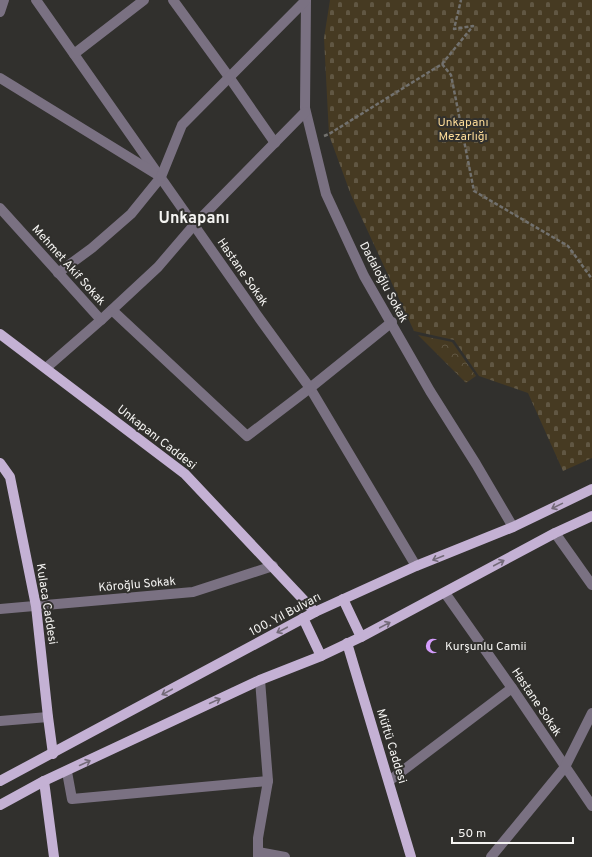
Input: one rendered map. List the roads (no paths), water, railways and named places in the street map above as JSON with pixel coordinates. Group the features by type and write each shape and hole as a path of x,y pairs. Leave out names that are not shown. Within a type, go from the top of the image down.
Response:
{"main road":[{"name":"Unkapanı Caddesi","path":"0,334 185,474 316,612"},
{"name":"Kulaca Caddesi","path":"0,463 10,477 36,606 53,754"},
{"name":"100. Yıl Bulvarı","path":"0,781 53,754 303,618 416,566 513,527 592,489"},
{"path":"0,805 44,781 260,680 321,656 361,638 555,533 592,516"},
{"path":"343,599 361,638"},
{"path":"303,618 321,656"},
{"name":"Müftü Caddesi","path":"347,643 411,857"},
{"path":"44,781 54,857"}],"street":[{"path":"0,12 4,0"},
{"name":"Hastane Sokak","path":"36,0 310,388 416,566"},
{"path":"74,54 144,0"},
{"path":"173,0 230,77 275,143"},
{"path":"58,273 92,248 131,214 160,177 182,125 306,0"},
{"name":"Dadaloğlu Sokak","path":"306,0 305,112 326,194 364,276 392,322 430,392 476,464 513,527"},
{"path":"0,78 160,177"},
{"path":"101,320 158,267 194,225 305,112"},
{"name":"Mehmet Akif Sokak","path":"0,208 101,320 46,368"},
{"path":"112,310 247,436 310,388 392,322"},
{"path":"555,533 592,586"},
{"name":"Köroğlu Sokak","path":"0,609 193,592 273,566"},
{"name":"Hastane Sokak","path":"445,593 592,806"},
{"path":"260,680 268,781 258,838 258,855 285,857"},
{"path":"389,782 512,688"},
{"path":"491,857 566,767 592,713"},
{"path":"0,722 48,717"},
{"path":"66,772 72,799 268,781"}],"place":[{"name":"Kurşunlu Camii","path":"433,646"}],"district":[{"name":"Unkapanı","path":"194,217"}],"park label":[{"name":"Unkapanı Mezarlığı","path":"463,129"}]}
